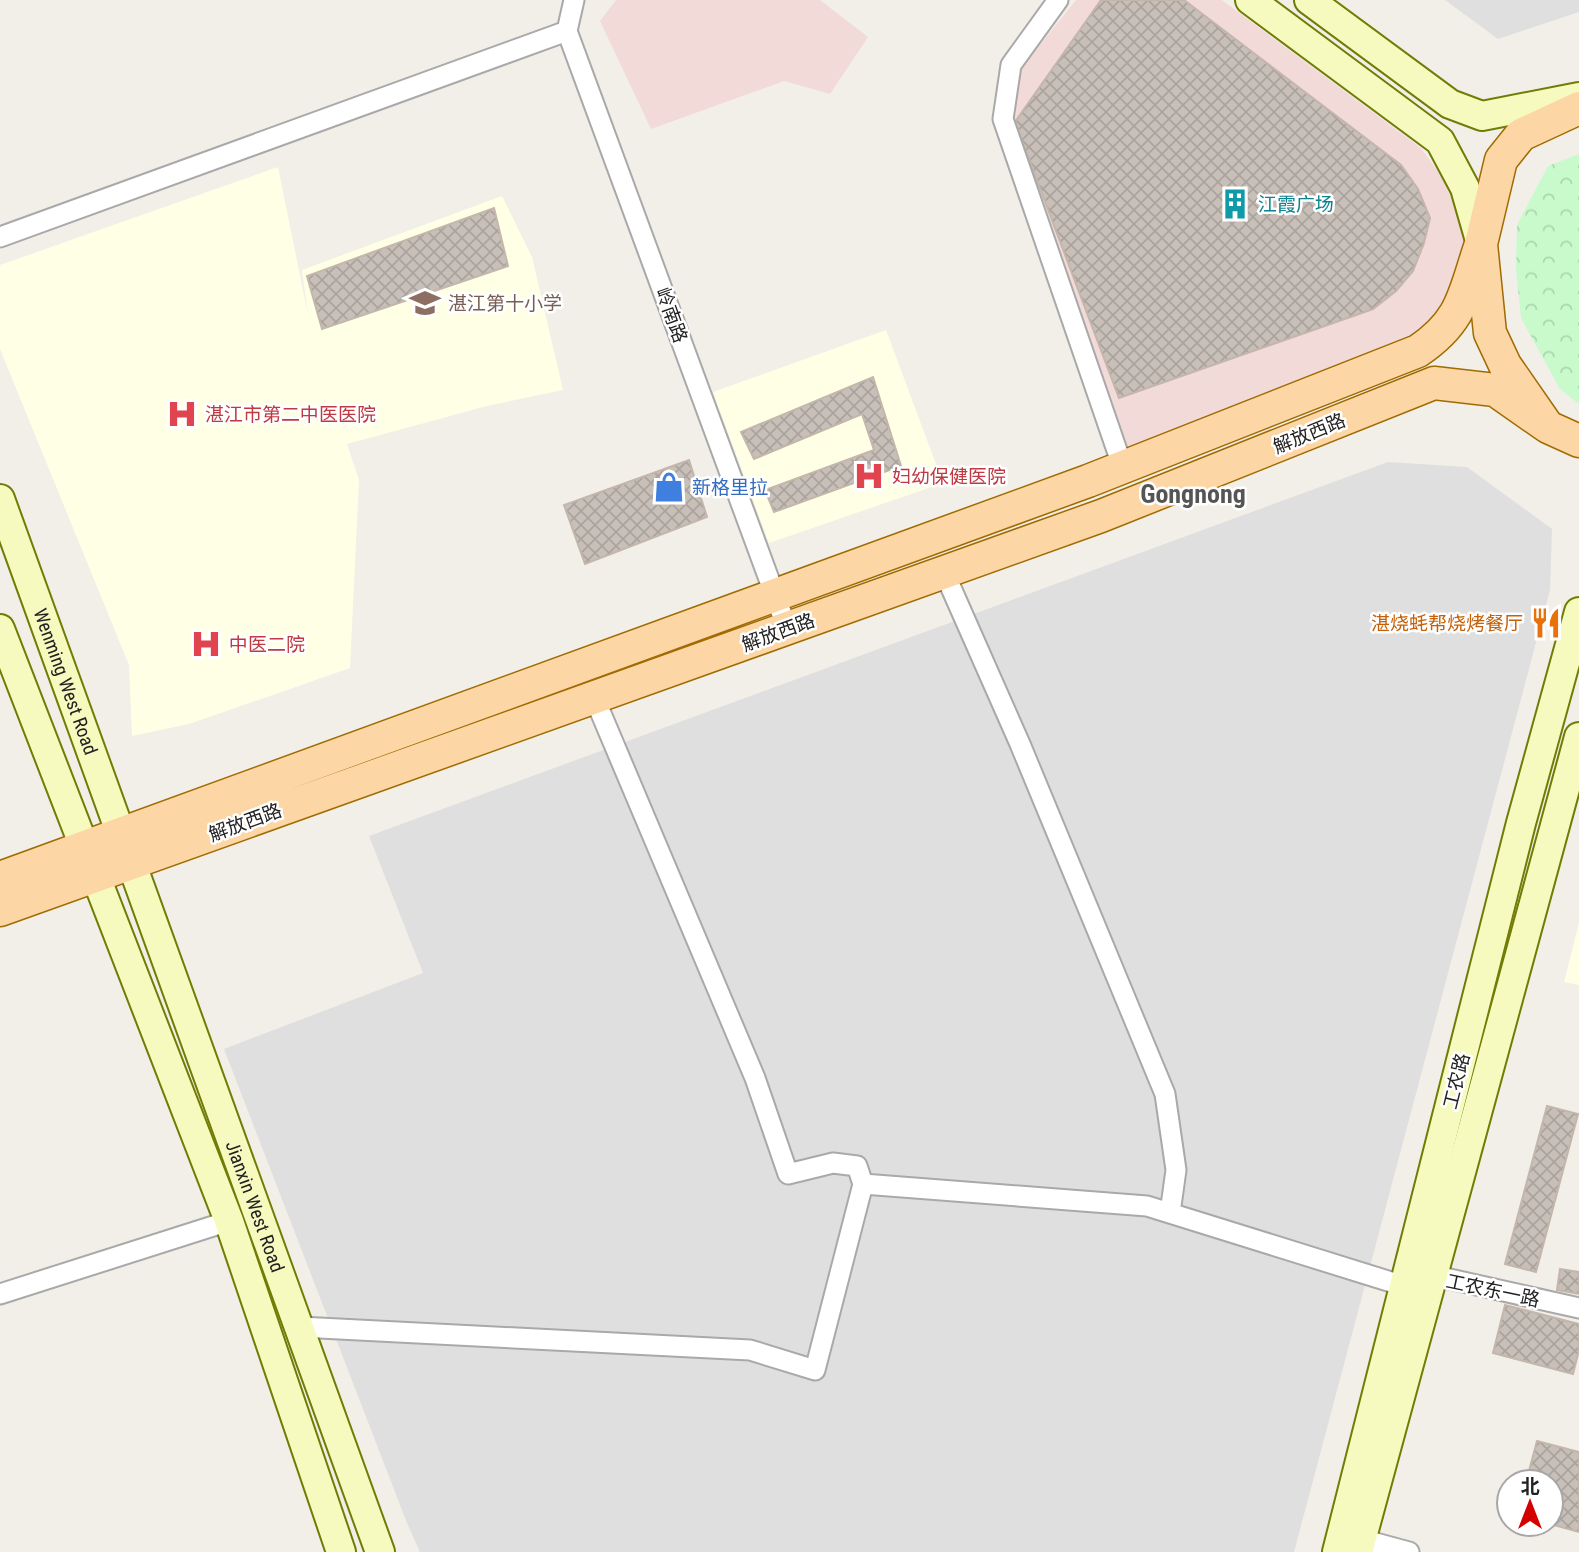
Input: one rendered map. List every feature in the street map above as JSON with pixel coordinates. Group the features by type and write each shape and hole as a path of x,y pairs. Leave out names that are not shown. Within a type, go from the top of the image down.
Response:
{"main road":[{"path":"1548,427 1505,365 1490,333 1481,244 1501,160 1521,135 1565,114"},
{"name":"解放西路","path":"0,910 90,862 774,596 1123,468 1418,351 1439,337 1457,316 1481,244"},
{"name":"解放西路","path":"127,848 594,697 1101,516 1434,383 1495,390 1548,427 1579,440"},
{"name":"解放西路","path":"0,878 90,862"}],"street":[{"path":"0,237 567,31 574,0"},
{"path":"1058,0 1011,65 1003,119 1123,468"},
{"path":"1250,0 1440,141 1465,188 1481,244"},
{"path":"1309,0 1450,104 1482,116 1579,97"},
{"name":"岭南路","path":"567,31 787,628"},
{"path":"1548,427 1579,458"},
{"name":"Wenming West Road","path":"0,499 127,848"},
{"path":"944,572 1020,744 1164,1094 1176,1170 1170,1213"},
{"name":"工农路","path":"1360,1545 1415,1277 1521,823 1579,611"},
{"path":"0,629 90,862"},
{"path":"300,1327 750,1350 815,1370 863,1184 857,1166 833,1163 788,1174 755,1078 594,697"},
{"name":"工农路","path":"1337,1552 1415,1277 1579,737"},
{"name":"Jianxin West Road","path":"127,848 380,1552"},
{"name":"Jianxin West Road","path":"90,862 229,1221 341,1552"},
{"name":"工农东一路","path":"863,1184 1147,1206 1415,1277 1579,1308"},
{"path":"0,1294 229,1221"},
{"path":"1360,1545 1409,1552"}],"shaded area":[{"path":"616,0 820,0 868,37 830,94 784,81 651,129 600,21"},
{"name":"江霞广场","path":"1076,0 1222,0 1421,148 1455,195 1469,245 1446,307 1417,335 1128,451 1009,119 1020,70"},
{"path":"1445,0 1579,0 1579,12 1498,39"},
{"name":"湛江市第二中医医院","path":"278,167 308,315 302,270 502,196 532,257 563,390 487,406 347,444 359,480 350,668 189,724 132,736 129,665 0,349 0,265"},
{"path":"886,330 943,483 769,543 713,392"},
{"path":"1388,462 1467,467 1552,529 1550,590 1294,1552 420,1552 224,1049 423,973 369,836"},
{"path":"1579,923 1579,985 1564,982"}],"green space":[{"path":"1579,154 1579,404 1560,389 1521,318 1516,269 1517,225 1548,166"}],"building":[{"name":"江霞广场","path":"1101,0 1184,0 1401,165 1418,189 1430,218 1413,271 1396,291 1373,309 1119,398 1015,122"},
{"path":"494,208 508,266 322,329 307,276"},
{"path":"873,377 901,466 774,512 765,490 874,450 862,414 754,459 741,432"},
{"path":"689,460 707,517 585,564 564,505"},
{"path":"1547,1106 1578,1114 1536,1272 1505,1264"},
{"path":"1560,1269 1579,1272 1579,1294 1557,1290"},
{"path":"1505,1305 1579,1324 1579,1350 1573,1374 1493,1353"},
{"path":"1537,1441 1579,1452 1579,1532 1565,1528 1565,1468 1530,1468"}],"place":[{"name":"江霞广场","path":"1235,204"},
{"name":"湛江第十小学","path":"425,303"},
{"name":"湛江市第二中医医院","path":"182,414"},
{"name":"妇幼保健医院","path":"869,476"},
{"name":"新格里拉","path":"669,487"},
{"name":"湛烧蚝帮烧烤餐厅","path":"1546,623"},
{"name":"中医二院","path":"206,644"}],"district":[{"name":"Gongnong","path":"1193,494"}]}
